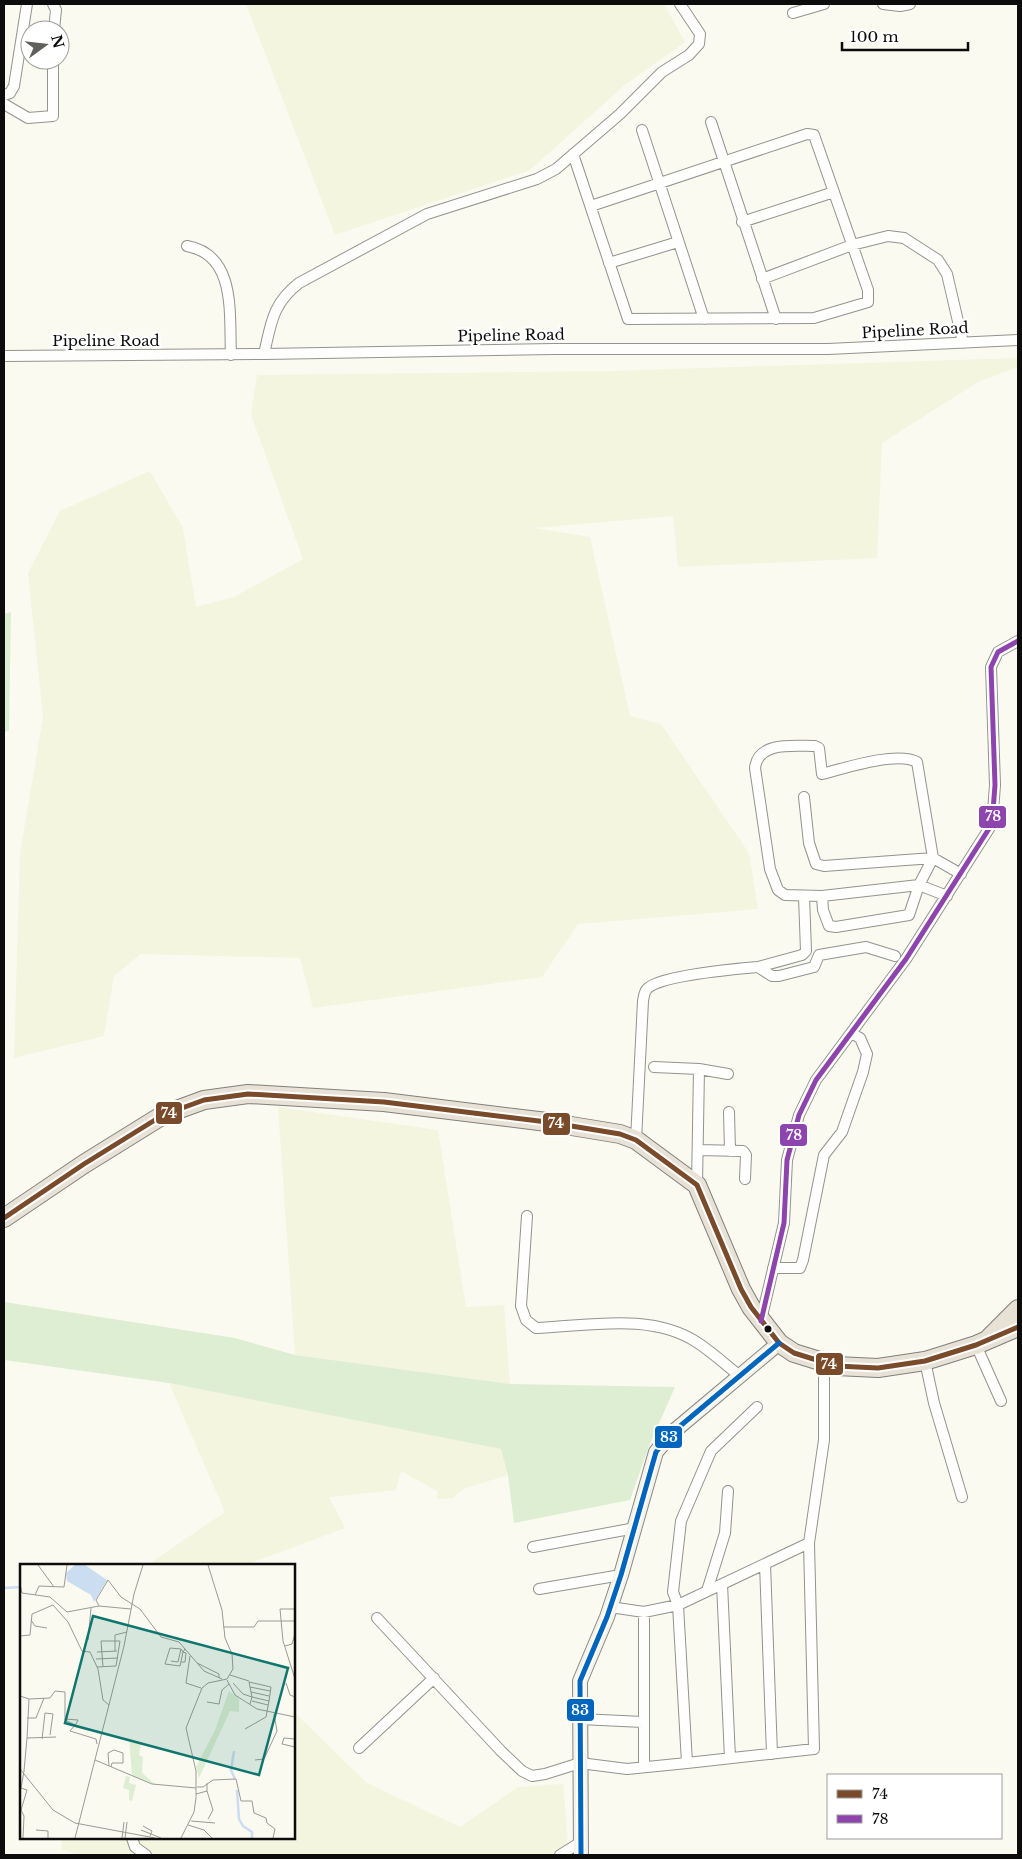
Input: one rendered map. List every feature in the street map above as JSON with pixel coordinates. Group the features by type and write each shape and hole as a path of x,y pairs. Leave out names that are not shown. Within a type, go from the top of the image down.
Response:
{"highway":[{"path":"4,1218 84,1164 163,1115 204,1100 240,1095 384,1102 547,1122 620,1134 636,1140 664,1158 696,1185 741,1289 761,1321 779,1343 794,1354 824,1363 878,1368 925,1361 981,1343 1018,1327"},
{"path":"981,1343 1018,1309"}],"street":[{"path":"4,95 10,94 14,86 27,4"},
{"path":"54,4 56,10 55,20"},
{"path":"264,354 274,312 285,294 298,283 427,214 537,179 556,169 662,72 690,55 698,44 700,34 680,4"},
{"path":"793,13 824,4"},
{"path":"883,4 900,6 910,4"},
{"path":"4,104 28,118 53,116 53,70"},
{"path":"711,122 742,222 776,319"},
{"path":"642,130 658,185 704,319"},
{"path":"573,154 628,319 814,318 868,302 868,290 814,135 807,134 591,206"},
{"path":"742,222 834,192"},
{"path":"762,279 852,245 888,236 904,238 938,260 948,274 963,342"},
{"path":"608,263 678,242"},
{"path":"187,246 201,249 210,254 221,270 230,302 230,354"},
{"name":"Pipeline Road","path":"4,356 554,349 828,349 1018,340"},
{"path":"761,1321 784,1223 787,1160 799,1115 816,1080 906,959 992,824 995,785 991,667 998,652 1018,641"},
{"path":"822,896 829,926 836,927 909,915 919,885 933,858 917,762 910,758 882,761 822,774 818,748 815,746 784,747 766,750 756,762 755,768 770,869 778,890 785,896 822,896 919,885 946,896"},
{"path":"804,797 809,843 816,864 824,866 933,858 961,874"},
{"path":"636,1140 644,991 650,986 665,980 758,967 802,955 806,951 804,896"},
{"path":"758,967 772,976 778,976 814,967 818,956 821,955 866,947 895,956"},
{"path":"773,1268 796,1270 800,1268 803,1260 824,1155 842,1132 866,1054 860,1038 851,1033"},
{"path":"654,1067 699,1069 728,1074"},
{"path":"696,1185 699,1069"},
{"path":"729,1112 730,1151"},
{"path":"698,1150 743,1151 746,1155 745,1179"},
{"path":"527,1216 521,1306 526,1320 536,1328 639,1324 666,1329 697,1342 740,1376"},
{"path":"560,1855 581,1849 580,1681 610,1608 621,1575 656,1452 673,1432 779,1343"},
{"path":"981,1343 1001,1400"},
{"path":"925,1361 934,1403 962,1497"},
{"path":"377,1618 522,1771 532,1776 580,1763 627,1768 644,1767 814,1749 809,1543 824,1440 824,1363"},
{"path":"687,1763 678,1605 673,1592 681,1521 711,1451 757,1407"},
{"path":"708,1591 725,1534 728,1491"},
{"path":"533,1547 634,1528"},
{"path":"610,1608 644,1612 678,1605 809,1543"},
{"path":"765,1564 772,1754"},
{"path":"539,1589 621,1575"},
{"path":"722,1584 730,1758"},
{"path":"644,1612 644,1767"},
{"path":"359,1748 434,1678"},
{"path":"580,1719 643,1722"},
{"path":"132,1839 135,1847 146,1855"}],"green space":[{"path":"246,4 664,4 685,42 626,84 530,170 335,235"},
{"path":"1018,358 1018,367 978,382 882,443 877,558 678,567 673,516 534,528 590,537 630,716 661,724 749,853 758,909 578,924 542,977 313,1008 300,958 141,954 114,976 104,1036 14,1058 20,853 43,717 28,573 60,511 150,471 183,528 196,607 234,597 303,559 251,415 257,375 611,371"},
{"path":"11,612 9,731 4,732 4,614"},
{"path":"278,1107 438,1130 466,1307 504,1305 510,1384 295,1355"},
{"path":"4,1302 235,1338 295,1355 510,1384 675,1387 649,1446 630,1500 514,1523 508,1475 501,1449 169,1383 4,1360"},
{"path":"169,1383 502,1449 508,1475 463,1489 453,1498 437,1499 437,1491 401,1471 396,1490 329,1497 345,1528 248,1564 154,1564 153,1561 225,1512"},
{"path":"295,1713 367,1783 460,1827 518,1787 563,1784 569,1855 79,1855 61,1849 62,1839 295,1839"}],"waterway":[{"path":"4,1588 20,1587"}],"transit line":[{"name":"78","path":"761,1321 784,1223 787,1160 799,1115 816,1080 906,959 992,824 995,785 991,667 998,652 1018,641"},
{"name":"74","path":"4,1218 84,1164 163,1115 204,1100 248,1094 384,1102 547,1122 620,1134 636,1140 697,1185 741,1289 751,1307 779,1343 794,1353 836,1366 878,1368 925,1361 976,1345 1018,1327"},
{"name":"83","path":"581,1855 580,1681 607,1617 621,1575 656,1452 673,1432 779,1343"}]}
